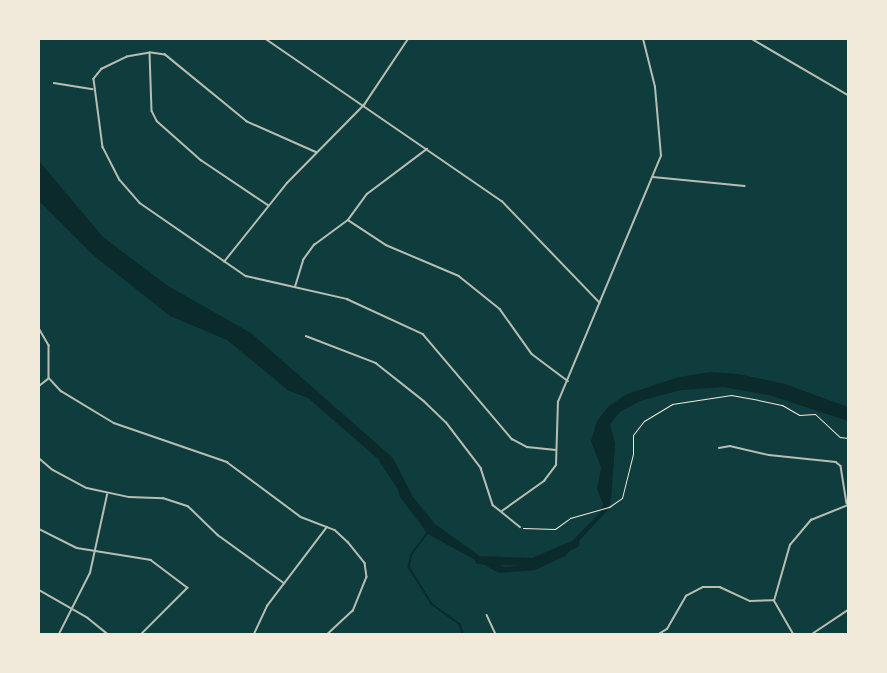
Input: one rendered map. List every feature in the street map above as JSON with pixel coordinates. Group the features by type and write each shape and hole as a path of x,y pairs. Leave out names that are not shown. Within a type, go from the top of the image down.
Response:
{"street":[{"path":"266,39 428,148 502,201 600,303"},
{"path":"224,262 268,206 364,105 408,39"},
{"path":"502,511 544,482 556,465 556,411 652,177 662,142 653,77 643,39"},
{"path":"752,39 848,95"},
{"path":"317,153 247,122 170,57 150,52 127,57 102,69 94,79 104,147 124,186 140,203 246,276 347,299 423,334 512,439 528,447 556,450"},
{"path":"150,52 152,111 157,121 201,160 268,206"},
{"path":"54,83 94,89"},
{"path":"295,288 307,252 348,220 367,194 428,148"},
{"path":"652,177 745,186"},
{"path":"348,220 386,245 459,276 500,309 532,354 568,381"},
{"path":"39,328 49,345 49,378 61,391 114,423 227,462 301,517 327,527 348,543 365,563 367,573 353,610 328,634"},
{"path":"306,336 376,363 424,401 446,422 481,468 493,505 520,527"},
{"path":"39,386 49,378"},
{"path":"719,448 730,446 836,462 842,469 848,505 818,516 800,530 790,545 774,600 793,634"},
{"path":"39,458 70,480 107,494 163,498 188,506 218,535 284,583"},
{"path":"59,634 90,573 107,494"},
{"path":"254,634 267,606 327,527"},
{"path":"39,529 69,545 151,560 188,588 142,634"},
{"path":"659,634 667,629 686,596 703,587 720,587 750,601 774,600"},
{"path":"39,590 72,608 108,634"},
{"path":"812,634 848,610"},
{"path":"487,615 496,634"}],"path":[{"path":"520,527 548,531 570,518 609,507 622,498 628,481 633,435 644,421 672,404 731,395 758,400 782,405 799,415 815,414 840,437 848,438"}],"water":[{"path":"39,161 103,237 168,286 251,333 393,458 413,497 435,524 481,557 505,567 530,564 562,551 600,513 603,504 597,489 601,468 591,441 597,421 609,406 625,395 679,377 710,372 738,374 785,384 848,407 848,421 769,395 723,387 681,390 640,401 620,412 610,424 615,443 611,502 606,512 565,556 535,570 499,573 428,534 400,497 393,472 308,398 289,391 227,340 170,316 93,255 39,201"}],"waterway":[{"path":"383,460 400,485"},
{"path":"428,533 412,554 409,567 432,604 460,624 463,634"},
{"path":"479,560 533,562 575,544"}]}
